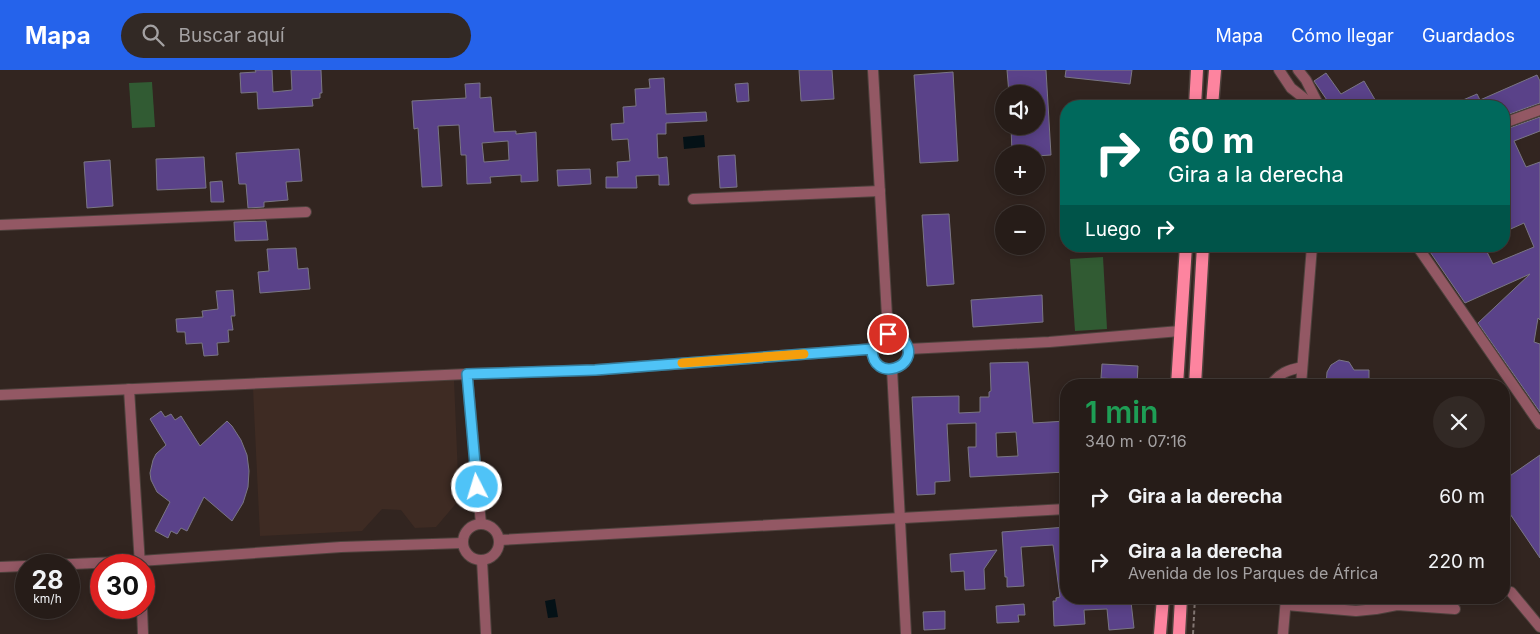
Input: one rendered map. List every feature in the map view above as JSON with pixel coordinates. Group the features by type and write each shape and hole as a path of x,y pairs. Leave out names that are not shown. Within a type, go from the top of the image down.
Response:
{"main road":[{"path":"1195,100 1197,70"},
{"path":"1212,100 1215,70"},
{"path":"1178,379 1186,252"},
{"path":"1195,379 1203,252"},
{"path":"1160,634 1162,604"},
{"path":"1179,634 1181,604"}],"street":[{"path":"873,70 888,334"},
{"path":"1279,70 1291,88 1306,100"},
{"path":"1298,70 1306,80 1316,100"},
{"path":"1510,121 1540,110"},
{"path":"693,199 880,191"},
{"path":"0,225 306,212"},
{"path":"1301,379 1312,252"},
{"path":"1421,252 1509,379"},
{"path":"908,349 1049,342 1180,331"},
{"path":"888,334 899,336 905,342 908,349 907,357 903,364 892,369 884,368 877,364 873,357 872,349 877,339 888,334"},
{"path":"0,395 595,370 872,349"},
{"path":"1275,379 1286,371 1302,367"},
{"path":"892,369 906,634"},
{"path":"467,374 481,524"},
{"path":"1510,381 1540,424"},
{"path":"129,389 139,554"},
{"path":"499,540 1060,509"},
{"path":"481,524 491,527 497,533 499,540 496,552 490,558 482,560 471,557 466,551 464,543 465,535 470,529 481,524"},
{"path":"155,562 341,547 464,543"},
{"path":"482,560 486,634"},
{"path":"0,567 15,566"},
{"path":"1511,592 1540,627"},
{"path":"1283,634 1286,604"},
{"path":"1307,604 1356,611 1397,605 1455,610"},
{"path":"142,619 143,634"}],"path":[{"path":"1193,634 1195,604"}],"shaded area":[{"path":"704,135 705,147 684,149 683,137"},
{"path":"454,380 459,500 436,527 415,528 401,510 382,509 362,531 260,536 253,389"},
{"path":"555,599 558,617 548,618 545,601"}],"green space":[{"path":"152,82 155,127 132,128 129,83"},
{"path":"1103,257 1107,329 1075,331 1070,259"}],"building":[{"path":"255,70 272,70 273,92 292,90 291,70 321,70 322,93 320,93 320,98 312,99 313,106 258,109 257,92 241,93 240,73 256,72"},
{"path":"799,70 832,70 834,99 801,101"},
{"path":"1007,70 1046,70 1051,155 1045,155 1045,145 1012,145 1011,135 1045,135 1045,85 1008,85"},
{"path":"1066,70 1132,70 1130,84 1065,77"},
{"path":"953,72 958,161 920,163 914,75"},
{"path":"1326,73 1341,94 1364,81 1375,100 1327,100 1314,81"},
{"path":"1537,75 1540,81 1540,103 1510,114 1510,100 1480,100"},
{"path":"664,78 666,114 706,112 707,121 666,123 666,134 657,134 658,158 667,157 669,185 659,185 659,175 636,176 637,188 606,188 606,177 618,177 617,162 630,161 628,139 612,140 611,124 624,123 623,107 636,106 635,89 650,88 649,79"},
{"path":"480,83 480,98 491,97 494,132 516,131 516,134 536,132 538,181 521,182 521,175 490,177 491,183 467,184 466,155 461,155 459,125 438,126 442,186 422,187 418,128 414,129 412,101 466,98 465,84","holes":["508,141 509,160 484,162 482,143"]},
{"path":"748,83 749,101 737,102 735,84"},
{"path":"1477,94 1480,100 1463,100"},
{"path":"1540,117 1540,131 1514,141 1526,167 1540,162 1540,320 1538,318 1534,342 1540,344 1540,412 1478,323 1530,274 1465,303 1430,252 1487,252 1493,264 1534,247 1524,223 1510,229 1510,128"},
{"path":"299,149 302,181 286,182 288,200 264,202 264,207 248,208 246,184 239,184 236,153"},
{"path":"735,155 737,187 720,188 718,156"},
{"path":"204,157 206,188 157,190 156,159"},
{"path":"110,160 113,206 87,208 84,162"},
{"path":"590,169 591,184 558,186 557,170"},
{"path":"222,181 224,202 211,202 210,182"},
{"path":"949,214 954,284 927,286 922,215"},
{"path":"266,221 268,240 235,241 234,222"},
{"path":"296,248 298,269 308,268 310,289 260,293 258,272 269,271 267,249"},
{"path":"233,290 235,316 231,316 233,330 228,330 229,342 217,343 218,355 204,356 202,343 186,344 185,332 177,332 176,319 203,317 202,311 218,309 216,291"},
{"path":"1042,295 1043,322 973,327 971,300"},
{"path":"1339,360 1349,362 1354,370 1369,370 1369,379 1326,379 1327,372 1331,365"},
{"path":"1028,362 1033,423 1060,421 1060,472 970,477 968,447 976,447 976,423 947,424 950,481 935,482 935,494 917,495 912,397 959,396 959,413 980,412 980,397 989,397 989,392 991,391 990,363","holes":["1016,432 1018,456 997,457 996,433"]},
{"path":"1102,364 1138,366 1137,379 1101,378"},
{"path":"161,411 165,417 171,414 175,420 181,416 200,446 227,421 232,426 241,440 247,455 249,471 248,487 243,503 232,521 204,497 187,531 181,528 177,534 171,531 168,538 155,531 170,502 157,492 150,473 156,454 166,445 150,419"},
{"path":"1540,455 1540,558 1510,514 1510,476"},
{"path":"1060,527 1060,597 1053,545 1021,547 1024,586 1007,587 1002,532"},
{"path":"997,550 984,569 985,589 965,590 964,571 951,572 950,554"},
{"path":"1060,597 1060,604 1131,604 1134,628 1109,630 1107,609 1084,610 1085,624 1054,626 1053,601 1056,601 1056,598"},
{"path":"1024,604 1025,615 1018,615 1019,622 997,623 996,606"},
{"path":"945,611 945,629 924,630 923,612"}],"slow traffic":[{"path":"682,363 804,354"}],"route":[{"path":"477,487 467,374 595,370 872,349 873,357 877,364 884,368 892,369 903,364 907,357 908,349 902,338 888,334"}]}
